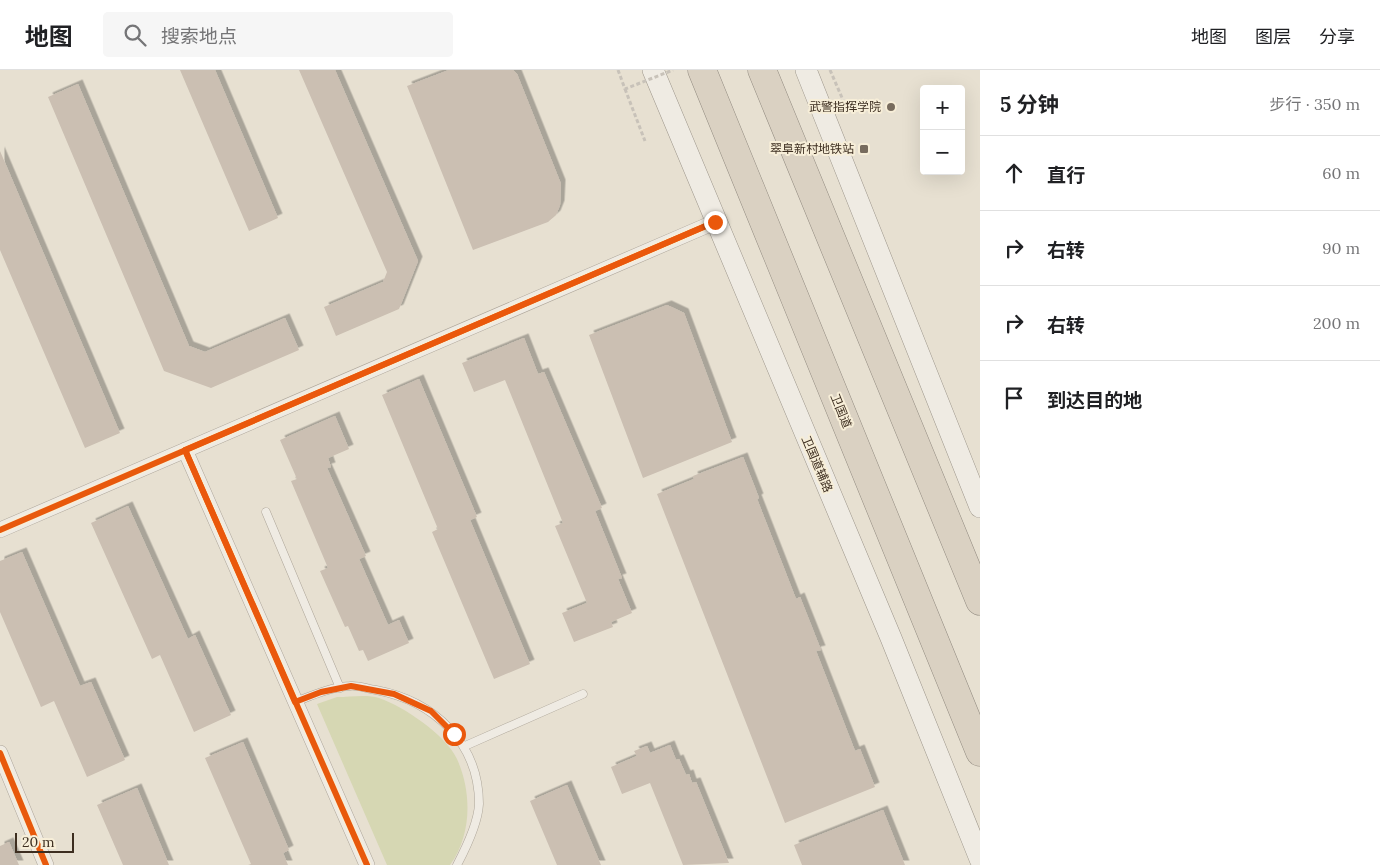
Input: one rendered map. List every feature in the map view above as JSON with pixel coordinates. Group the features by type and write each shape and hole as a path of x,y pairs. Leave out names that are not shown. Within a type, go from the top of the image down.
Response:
{"highway":[{"name":"卫国道","path":"702,70 980,752"},
{"path":"762,70 980,601"}],"main road":[{"name":"卫国道辅路","path":"653,70 715,222 891,638 980,859"},
{"path":"806,70 980,507"}],"street":[{"path":"0,530 715,222"},
{"path":"185,450 367,865"},
{"path":"0,753 46,865"}],"lane":[{"path":"266,512 340,688"},
{"path":"295,702 321,692 351,686 394,694 431,711 465,746 476,776 479,806 471,833 457,865"},
{"path":"465,746 584,694"}],"path":[{"path":"618,70 645,141"},
{"path":"625,89 673,70"},
{"path":"830,70 843,100"}],"green space":[{"path":"369,696 389,702 423,722 444,740 451,750 462,772 467,799 467,813 466,827 462,840 450,865 387,865 317,704 337,697"}],"building":[{"path":"180,70 215,70 278,218 249,231"},
{"path":"299,70 335,70 418,261 399,309 336,336 324,307 383,282 387,272"},
{"path":"449,70 513,70 517,74 561,184 560,205 556,215 548,222 473,250 407,86"},
{"path":"78,84 189,346 205,352 285,318 299,350 211,388 164,371 48,97"},
{"path":"0,151 120,433 85,448 0,250"},
{"path":"667,305 684,313 732,442 643,478 589,335"},
{"path":"524,338 538,374 544,372 602,508 595,511 622,578 618,579 632,613 611,622 613,627 574,642 562,613 587,603 555,526 563,523 505,380 474,392 462,363"},
{"path":"419,379 477,517 470,520 530,664 494,679 432,532 438,529 382,395"},
{"path":"335,416 349,449 328,458 331,467 327,468 366,556 359,559 388,625 399,620 409,643 368,661 363,650 359,651 348,626 345,627 320,571 328,568 291,481 297,479 280,440"},
{"path":"743,457 759,498 757,499 796,599 800,597 821,650 816,651 855,751 860,749 875,787 785,823 657,494 694,479 693,476"},
{"path":"128,506 188,639 195,635 231,715 194,732 160,655 152,659 91,523"},
{"path":"22,552 80,686 91,682 125,760 87,777 54,701 41,707 0,612 0,561"},
{"path":"243,742 289,850 283,853 288,865 248,865 251,864 205,758"},
{"path":"670,745 676,760 679,759 686,775 689,774 692,783 696,782 729,863 683,865 650,783 622,794 611,767 637,756 634,751 647,746 650,753"},
{"path":"567,785 601,865 557,865 530,801"},
{"path":"137,788 169,865 123,865 97,805"},
{"path":"883,810 905,865 802,865 794,845"},
{"path":"9,842 19,865 0,865 0,846"}],"cycle path":[{"path":"0,530 715,222"},
{"path":"185,450 367,865"},
{"path":"0,753 46,865"}],"place":[{"name":"武警指挥学院","path":"891,107"},
{"name":"翠阜新村地铁站","path":"864,149"}],"route":[{"path":"454,734 431,711 394,694 351,686 321,692 295,702 185,450 715,222"}]}
